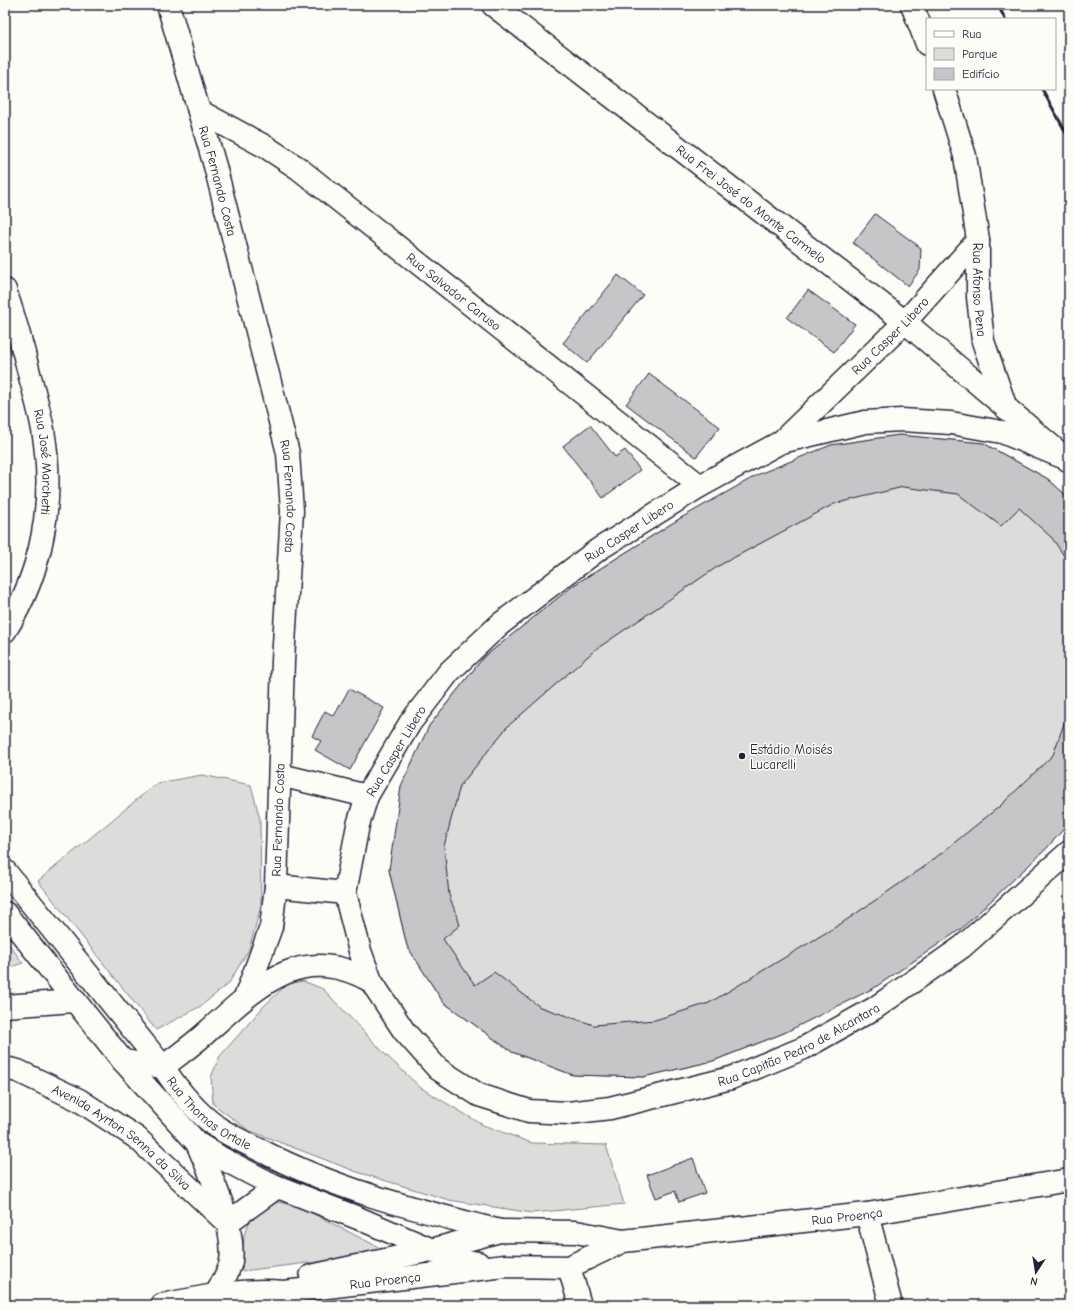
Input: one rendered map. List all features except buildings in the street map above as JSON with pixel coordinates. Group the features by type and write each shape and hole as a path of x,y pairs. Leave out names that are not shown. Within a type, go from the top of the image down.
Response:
{"street":[{"name":"Rua Fernando Costa","path":"168,5 215,166 288,453 292,511 283,661 276,886 271,927 245,998"},
{"name":"Rua Frei José do Monte Carmelo","path":"493,5 905,322 1006,408"},
{"path":"912,5 926,41"},
{"name":"Rua Afonso Pena","path":"944,90 965,156 978,240 978,297 983,341 1006,408"},
{"name":"Rua Salvador Caruso","path":"199,111 266,148 298,168 700,486"},
{"name":"Rua Casper Libero","path":"781,442 905,322 978,240"},
{"name":"Rua José Marchetti","path":"5,290 17,323 43,430 48,482 45,524 34,573 16,613 5,631"},
{"path":"1006,408 1067,461"},
{"name":"Rua Casper Libero","path":"479,1095 438,1069 404,1031 371,981 360,951 345,893 358,825 367,796 414,718 448,672 493,630 599,549 700,486 781,442 865,422 902,420 951,423 1002,432 1067,461"},
{"path":"280,775 367,796"},
{"name":"Rua Capitão Pedro de Alcantara","path":"479,1095 529,1111 568,1113 610,1108 738,1075 804,1048 875,1008 962,947 1069,852"},
{"name":"Rua Thomas Ortale","path":"5,871 163,1067 177,1088 218,1128 291,1166 343,1187 435,1215 500,1231"},
{"path":"276,886 345,893"},
{"name":"Rua Thomas Ortale","path":"5,913 123,1061 196,1143 277,1187 358,1218 431,1250"},
{"name":"Rua Fernando Costa","path":"163,1067 202,1036 245,998 278,975 303,966 332,966 358,974 371,981"},
{"path":"5,1006 74,1001"},
{"path":"123,1061 163,1067"},
{"name":"Avenida Ayrton Senna da Silva","path":"5,1068 18,1071 79,1100 137,1138 227,1223"},
{"path":"196,1143 219,1196 227,1223 231,1246 230,1261 216,1295"},
{"name":"Rua Proença","path":"279,1292 500,1231 576,1232 623,1241 867,1214 1069,1180"},
{"path":"227,1223 277,1187"},
{"path":"867,1214 892,1305"},
{"name":"Rua Proença","path":"431,1250 464,1260 505,1266 569,1267 623,1241"},
{"name":"Rua Proença","path":"162,1305 216,1295 279,1292 505,1266"},
{"path":"569,1267 580,1305"}],"green space":[{"name":"Estádio Moisés Lucarelli","path":"899,435 983,443 1048,479 1069,498 1069,823 784,1033 713,1061 643,1077 573,1075 512,1052 443,1002 407,946 389,870 429,726 483,658 574,585 679,519 831,445"},
{"path":"202,775 251,785 260,819 261,906 249,949 229,983 201,1006 156,1030 38,881 157,783"},
{"path":"5,939 23,963 5,969"},
{"path":"303,981 323,989 387,1056 421,1088 483,1125 532,1143 606,1145 624,1204 532,1213 449,1200 357,1172 248,1130 213,1104 211,1077 220,1056 264,1006 287,984"},
{"path":"278,1202 300,1207 390,1253 242,1271 244,1235 254,1211"}],"railway":[{"path":"998,5 1004,18"},
{"path":"1043,90 1069,138"}],"place":[{"name":"Estádio Moisés Lucarelli","path":"742,756"}]}
